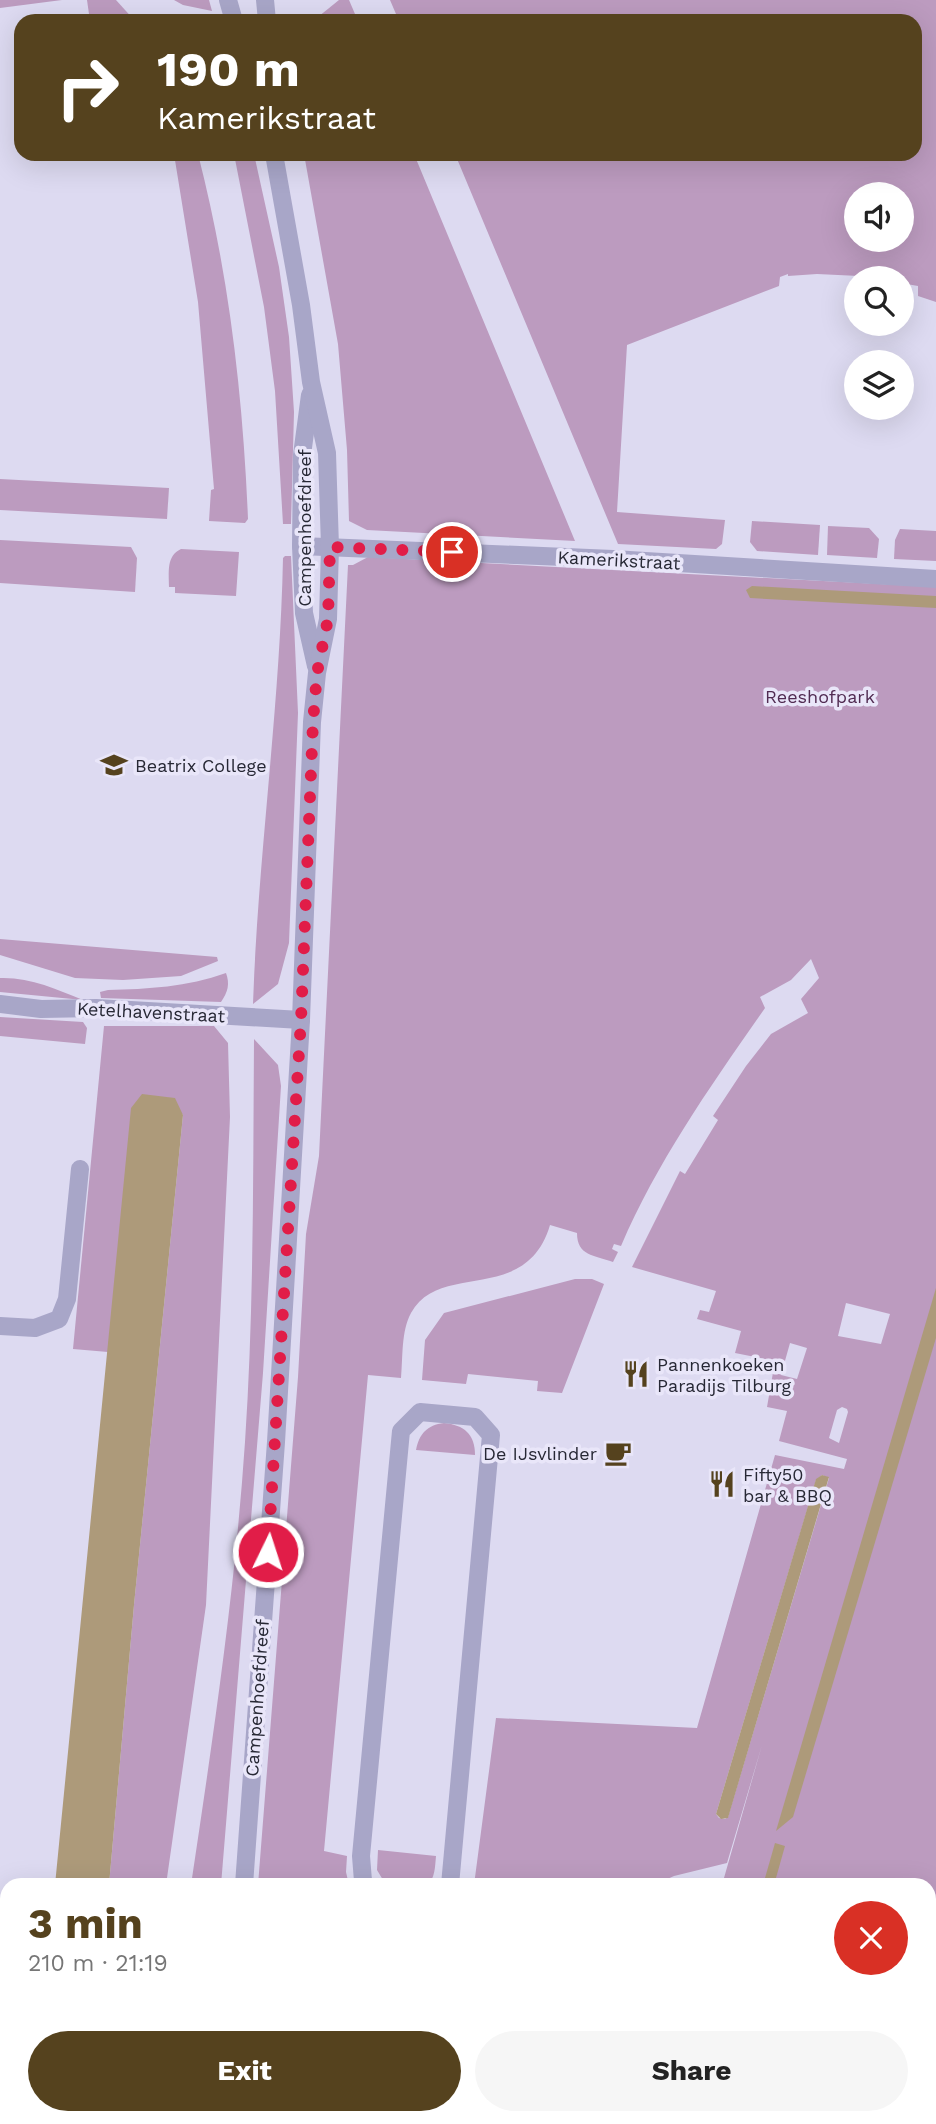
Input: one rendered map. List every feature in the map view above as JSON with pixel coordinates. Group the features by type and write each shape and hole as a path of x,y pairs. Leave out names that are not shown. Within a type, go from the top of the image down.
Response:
{"street":[{"name":"Campenhoefdreef","path":"245,1878 276,1442 301,1020 313,722 317,673 328,619 330,547 327,453 311,382 301,305 275,161"},
{"name":"Campenhoefdreef","path":"311,382 302,455 301,546 304,613 317,673"},
{"name":"Kamerikstraat","path":"301,546 613,559 936,579"},
{"name":"Ketelhavenstraat","path":"0,1004 41,1009 96,1008 301,1020"},
{"path":"0,1326 36,1328 59,1319 67,1299 80,1168"},
{"path":"363,1878 360,1856 401,1431 420,1412 475,1417 491,1435 451,1878"}],"green space":[{"path":"0,0 62,0 0,8"},
{"path":"87,0 116,0 129,14 89,14"},
{"path":"174,0 209,0 212,11 183,5"},
{"path":"339,0 349,0 355,14 322,14"},
{"path":"390,0 936,0 936,302 918,296 918,286 914,285 914,266 844,266 844,275 788,274 780,277 779,286 627,345 617,512 725,520 722,544 716,549 618,544 458,161 922,161 922,14 396,14"},
{"path":"175,161 200,161 218,244 238,381 248,519 245,523 209,521 211,490 214,489 198,302"},
{"path":"235,161 256,161 279,267 289,337 294,412 291,524 283,524 275,391 264,307"},
{"path":"305,161 417,161 575,541 367,530 349,521 347,450 338,344"},
{"path":"0,479 169,488 167,519 0,510"},
{"path":"752,521 820,525 818,555 757,551 750,542"},
{"path":"828,526 869,528 879,539 877,558 827,555"},
{"path":"900,529 936,531 936,561 894,559 895,540"},
{"path":"0,540 131,547 137,558 135,592 0,583"},
{"path":"181,549 239,552 236,596 175,593 175,587 169,587 169,565 176,552"},
{"path":"285,556 291,556 298,713 289,943 278,984 253,1004 259,892"},
{"name":"Reeshofpark","path":"368,557 936,587 936,1878 724,1878 762,1745 727,1863 670,1878 475,1878 496,1718 697,1728 775,1455 844,1469 847,1459 779,1441 787,1411 767,1407 775,1361 735,1353 741,1331 697,1319 700,1310 709,1312 716,1291 632,1267 680,1171 685,1174 718,1120 713,1116 746,1066 771,1034 808,1013 801,999 819,978 811,959 791,980 760,997 765,1008 669,1153 621,1246 614,1244 612,1249 618,1252 613,1262 583,1250 577,1233 550,1225 538,1250 522,1265 503,1274 442,1288 424,1297 411,1313 405,1328 401,1378 368,1375 324,1851 347,1856 347,1878 259,1878 298,1377 306,1234 319,1156 348,565","holes":["846,1303 890,1314 881,1344 838,1336","790,1343 807,1348 797,1379 781,1375","842,1407 848,1412 839,1443 829,1438 837,1410","822,1475 829,1478 728,1817 719,1818 716,1814 816,1480"]},
{"path":"0,939 217,957 218,961 181,976 123,980 75,978 0,955"},
{"path":"226,973 228,988 221,1002 101,998 100,992 108,990 182,984"},
{"path":"0,978 32,982 83,1000 0,992"},
{"path":"0,1017 83,1022 87,1028 85,1044 0,1036"},
{"path":"104,1026 214,1026 228,1043 230,1117 206,1605 167,1878 110,1878 183,1115 169,1098 147,1096 132,1108 108,1352 73,1349"},
{"path":"254,1039 278,1065 281,1086 263,1373 222,1878 192,1878 215,1720 241,1498 252,1291"},
{"path":"575,1279 592,1279 604,1284 562,1393 537,1391 538,1381 468,1374 466,1384 422,1380 425,1340 444,1313"},
{"path":"444,1423 463,1428 467,1432 473,1441 475,1455 416,1450 425,1431"},
{"path":"378,1850 436,1856 432,1878 382,1878 377,1870"}],"shaded area":[{"path":"752,586 936,596 936,608 750,598 746,590"},
{"path":"142,1094 175,1098 183,1115 110,1878 56,1878 131,1108"},
{"path":"936,1288 936,1338 793,1817 776,1831"},
{"path":"822,1475 829,1477 728,1818 721,1819 716,1814 816,1479"},
{"path":"775,1843 785,1846 776,1878 765,1878"}],"place":[{"name":"Beatrix College","path":"114,765"},
{"name":"Pannenkoeken Paradijs Tilburg","path":"636,1374"},
{"name":"De IJsvlinder","path":"618,1453"},
{"name":"Fifty50 bar & BBQ","path":"722,1484"}],"route":[{"path":"268,1552 301,1020 313,722 317,673 328,619 330,547 452,552"}]}
